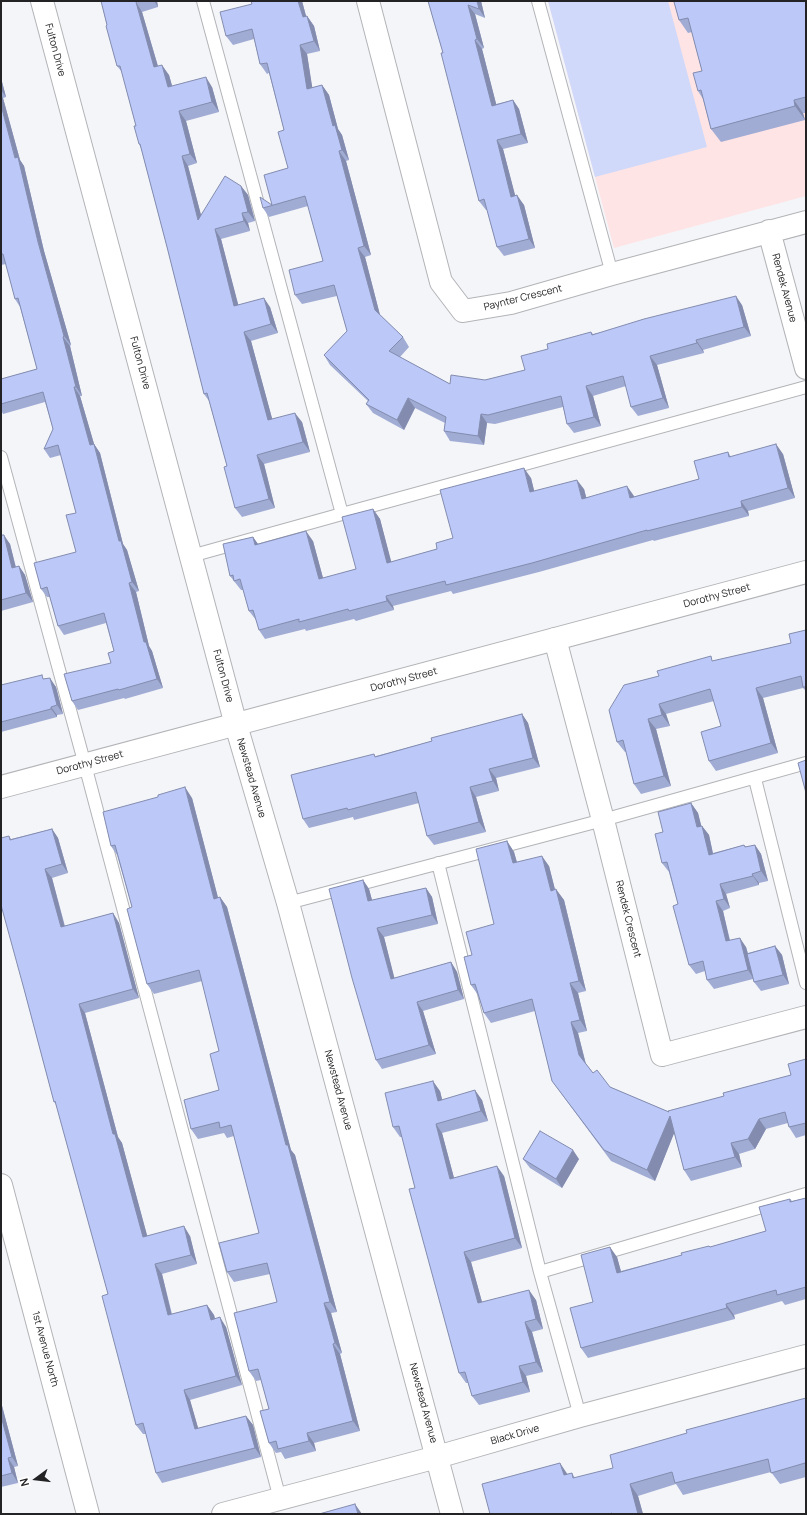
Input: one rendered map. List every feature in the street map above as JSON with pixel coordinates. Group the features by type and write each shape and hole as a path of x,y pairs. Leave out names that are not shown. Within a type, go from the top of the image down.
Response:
{"street":[{"name":"Fulton Drive","path":"42,1 192,556 236,725"},
{"name":"Paynter Crescent","path":"368,1 441,282 464,311 512,303 612,274 806,222"},
{"name":"Rendek Avenue","path":"769,231 806,368"},
{"name":"Dorothy Street","path":"1,787 806,572"},
{"name":"Rendek Crescent","path":"555,639 603,820 662,1055 806,1017"},
{"name":"Newstead Avenue","path":"236,725 288,903 452,1514"},
{"name":"1st Avenue North","path":"1,1186 88,1514"},
{"name":"Black Drive","path":"224,1514 437,1457 580,1416 806,1356"}],"lane":[{"path":"203,1 342,514"},
{"path":"538,1 612,274"},
{"path":"192,556 806,387"},
{"path":"1,457 85,765 280,1499"},
{"path":"288,903 603,820 806,764"},
{"path":"754,779 806,983"},
{"path":"438,863 540,1272 580,1416"},
{"path":"540,1272 806,1194"}],"shaded area":[{"path":"548,1 806,1 806,196 614,248"},
{"path":"548,1 668,1 707,147 595,177"}],"building":[{"path":"101,1 139,1 136,2 154,67 162,65 168,87 206,77 212,102 179,111 190,154 182,156 198,220 225,176 241,186 248,212 242,213 244,221 215,229 234,306 264,298 271,324 244,332 268,420 295,413 303,442 257,455 269,499 235,508 224,467 227,466 207,393 204,394 167,247 134,126 136,126 120,66 117,66"},
{"path":"251,1 298,1 303,17 307,16 314,41 300,45 307,89 322,85 333,126 335,125 342,150 339,151 364,246 358,248 375,310 403,337 389,351 450,384 451,375 485,380 525,370 521,356 548,349 547,344 591,332 592,335 644,319 736,296 744,327 696,340 697,343 650,356 663,398 631,407 623,376 586,386 594,417 567,424 561,396 488,415 481,414 478,436 444,431 446,417 408,398 397,420 366,404 369,400 324,355 347,331 334,285 295,295 289,270 323,261 305,196 263,208 260,197 272,205 264,175 288,168 278,132 284,130 267,63 260,64 252,29 226,36 220,12 252,4"},
{"path":"428,1 477,1 479,9 468,5 477,39 475,40 492,106 513,100 521,134 497,140 511,197 517,195 529,239 497,247 484,199 479,201 441,53 443,53"},
{"path":"806,1 806,97 794,100 795,106 711,129 701,90 698,91 693,73 702,71 688,18 679,20 674,2"},
{"path":"1,105 15,158 18,157 38,242 64,336 63,337 76,387 74,387 90,445 94,444 119,541 121,541 132,582 129,583 144,642 146,642 157,679 72,701 64,674 111,663 108,653 114,651 104,613 58,626 47,587 41,589 34,563 76,552 66,515 76,513 58,445 44,449 53,429 43,392 1,404 1,379 37,369 18,298 15,299 3,254 1,254"},
{"path":"776,444 788,488 741,501 742,507 647,530 532,563 446,585 445,581 386,596 387,601 349,611 348,609 299,622 299,619 259,630 253,610 249,611 240,579 234,581 233,575 230,576 223,544 253,537 255,545 306,531 319,579 356,569 342,517 373,509 387,563 437,549 436,543 453,538 440,490 524,468 530,492 577,480 582,499 627,486 630,498 699,479 694,461 728,452 729,457"},
{"path":"1,535 4,535 12,568 19,566 26,593 1,600"},
{"path":"806,630 806,687 803,687 801,676 756,688 771,743 709,761 701,732 721,726 710,689 659,704 662,715 648,719 664,776 634,784 623,740 617,742 609,710 624,685 659,676 657,671 711,656 712,661 791,643 789,634"},
{"path":"42,675 43,679 50,678 57,705 51,707 51,709 1,722 1,685"},
{"path":"522,714 533,758 489,769 493,781 470,787 479,822 427,836 416,792 348,810 347,808 303,819 291,775 374,754 375,757 432,741 431,738"},
{"path":"806,760 806,793 798,763"},
{"path":"185,787 214,899 220,897 286,1145 288,1145 330,1302 324,1303 353,1421 307,1433 309,1441 278,1449 276,1441 269,1443 260,1411 269,1409 258,1369 249,1371 234,1313 277,1302 267,1263 227,1272 219,1243 259,1233 231,1125 220,1128 219,1122 191,1129 184,1100 219,1090 210,1054 219,1051 199,970 147,984 127,909 132,907 115,845 111,846 103,812 158,797 158,795"},
{"path":"691,803 697,827 702,826 709,855 744,845 745,847 755,845 761,871 752,874 753,876 720,884 724,899 716,901 726,941 740,938 748,970 707,980 703,961 689,965 673,906 678,904 667,862 662,863 655,834 663,832 658,812"},
{"path":"52,829 62,864 45,869 61,927 113,913 133,989 79,1004 113,1134 115,1134 143,1237 184,1226 191,1255 155,1264 168,1315 207,1305 211,1320 220,1317 236,1376 184,1390 195,1429 246,1416 255,1448 156,1473 143,1423 136,1425 102,1296 108,1294 1,905 1,838 9,836 10,840"},
{"path":"507,841 513,863 542,856 551,891 556,889 579,981 570,983 580,1020 571,1022 579,1055 593,1073 597,1070 610,1087 669,1112 668,1111 724,1096 723,1093 791,1075 788,1064 806,1059 806,1123 789,1127 785,1112 759,1119 748,1139 731,1143 735,1157 684,1170 670,1116 647,1170 604,1150 552,1081 532,999 484,1013 475,984 471,985 464,957 472,955 466,932 494,924 476,849"},
{"path":"363,880 368,901 426,888 432,915 377,928 391,979 451,962 458,990 417,1002 429,1045 376,1060 352,978 329,889"},
{"path":"775,946 783,975 754,982 747,954"},
{"path":"433,1081 438,1101 475,1090 481,1111 436,1124 450,1179 497,1166 515,1238 464,1252 478,1303 529,1290 536,1319 525,1322 536,1362 519,1366 523,1382 472,1396 465,1372 459,1373 409,1189 415,1188 399,1126 393,1127 385,1093"},
{"path":"540,1131 573,1150 556,1179 523,1159"},
{"path":"806,1198 806,1287 777,1295 776,1290 726,1304 727,1308 581,1348 570,1308 593,1302 581,1255 610,1247 617,1273 682,1255 681,1253 710,1247 766,1231 759,1207 790,1199 790,1202"},
{"path":"806,1398 806,1467 805,1463 771,1473 768,1459 675,1483 672,1472 630,1484 638,1514 490,1514 482,1484 560,1463 564,1475 572,1473 573,1478 613,1468 610,1455 687,1433 686,1430"},
{"path":"1,1416 12,1457 8,1458 12,1473 1,1476"},
{"path":"355,1504 358,1514 319,1514"}]}
